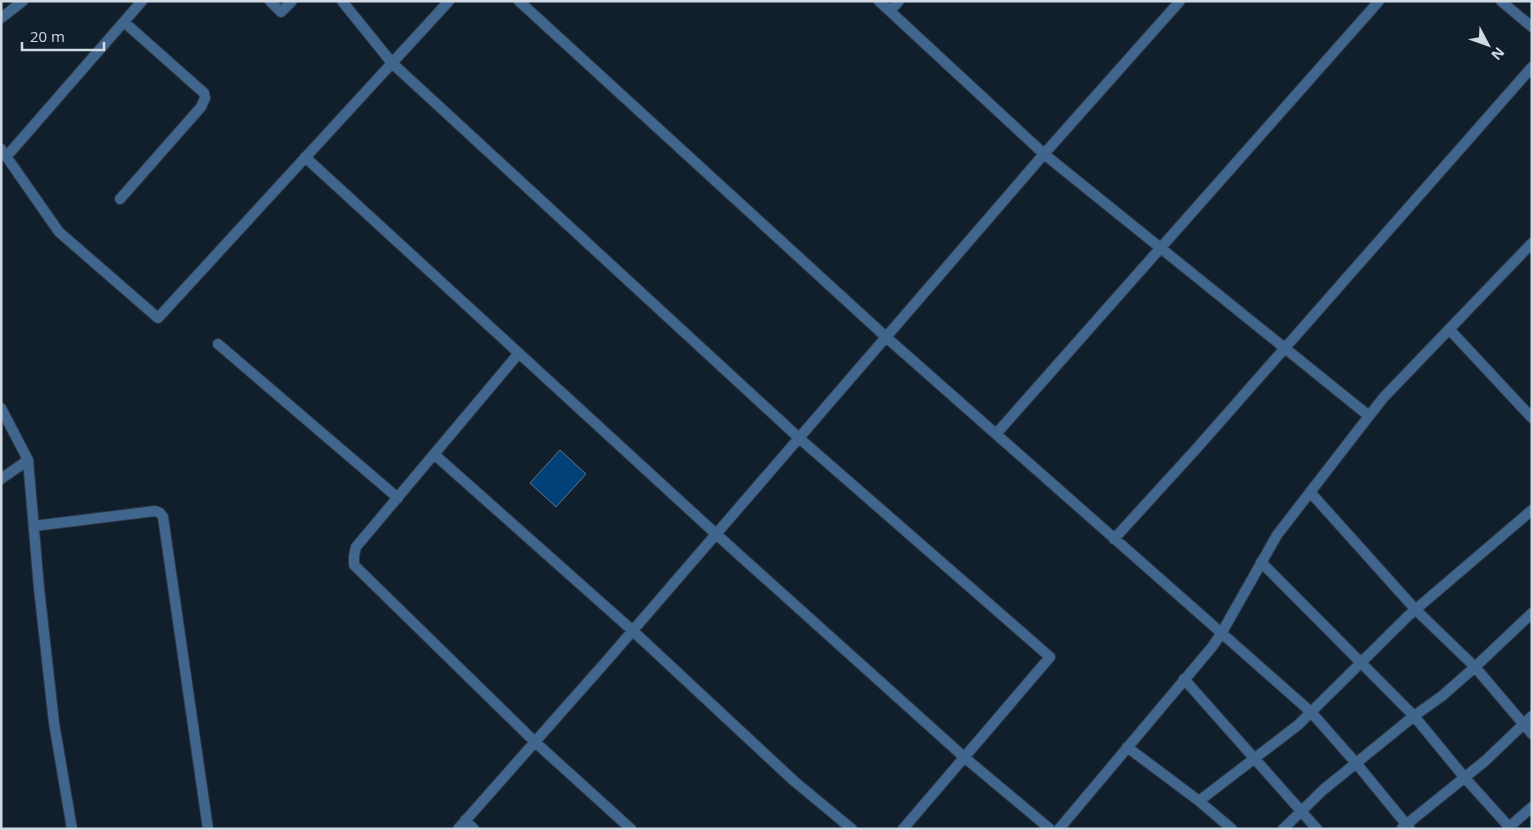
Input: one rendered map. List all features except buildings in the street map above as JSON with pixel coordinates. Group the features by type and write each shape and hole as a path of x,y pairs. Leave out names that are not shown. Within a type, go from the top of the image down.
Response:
{"street":[{"path":"1,18 23,1"},
{"path":"142,1 4,153 59,232 158,318 449,1"},
{"path":"270,1 281,12 292,1"},
{"path":"342,1 392,63 799,438 1050,657 902,829"},
{"path":"519,1 886,337 1311,712 1356,763 1406,827 1465,778 1532,716"},
{"path":"879,1 1044,154 1369,416"},
{"path":"890,11 900,1"},
{"path":"458,829 633,630 1044,154 1180,1"},
{"path":"996,434 1379,1"},
{"path":"1501,1 1532,27"},
{"path":"120,199 201,107 205,98 204,94 124,22"},
{"path":"1114,539 1197,448 1532,67"},
{"path":"305,157 716,534 964,757 1050,829"},
{"path":"1059,829 1221,634 1276,535 1384,397 1532,243"},
{"path":"1449,329 1532,418"},
{"path":"218,344 398,498"},
{"path":"519,353 356,547 354,565 535,742 631,829"},
{"path":"1,408 28,460 54,723 72,829"},
{"path":"435,455 633,630 794,781 852,829"},
{"path":"1,479 28,460"},
{"path":"1310,492 1416,610 1476,667 1532,734"},
{"path":"1199,801 1298,725 1416,610 1532,510"},
{"path":"34,526 154,511 160,513 163,517 208,829"},
{"path":"1261,562 1414,716 1509,828 1532,807"},
{"path":"1284,829 1323,790 1476,667 1532,613"},
{"path":"1184,679 1317,829"},
{"path":"1127,747 1199,801 1232,829"},
{"path":"465,820 474,829"}]}
